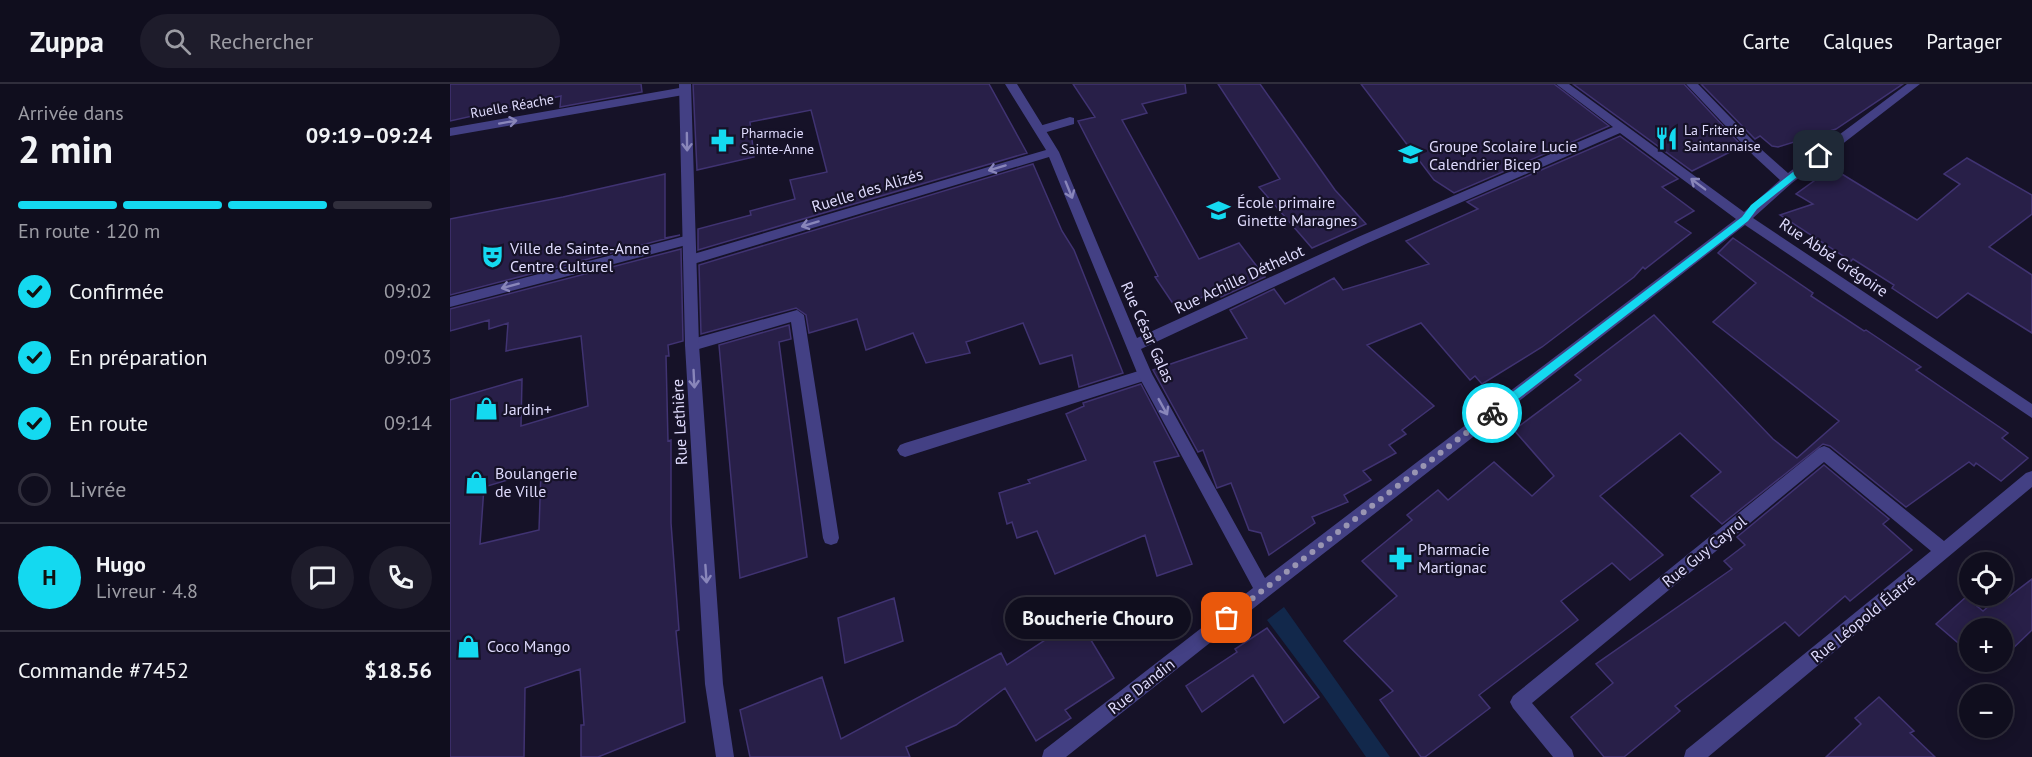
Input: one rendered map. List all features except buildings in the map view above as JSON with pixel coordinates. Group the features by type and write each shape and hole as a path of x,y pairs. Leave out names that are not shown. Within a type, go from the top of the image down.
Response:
{"street":[{"name":"Rue César Galas","path":"1011,84 1053,152 1145,375 1263,590"},
{"name":"Rue Abbé Grégoire","path":"1562,84 1745,219 2032,412"},
{"path":"1692,84 1758,153 1788,180"},
{"name":"Rue Dandin","path":"1051,757 1263,590 1745,219 1754,207 1914,84"},
{"name":"Ruelle Réache","path":"450,132 685,87"},
{"name":"Rue Lethière","path":"685,87 692,345 714,684 725,757"},
{"path":"1040,130 1070,121"},
{"name":"Rue Achille Déthelot","path":"1133,346 1363,240 1623,128"},
{"name":"Ruelle des Alizés","path":"690,260 1053,152"},
{"path":"450,302 689,240"},
{"path":"692,345 797,315 831,538"},
{"path":"905,450 1145,375"},
{"name":"Rue Guy Cayrol","path":"1564,757 1519,702 1824,453 1944,551"},
{"name":"Rue Léopold Élatré","path":"1693,757 2032,478"}],"water":[{"path":"1284,607 1390,757 1366,757 1267,620"}],"way so far":[{"path":"1227,618 1492,413"}],"place":[{"name":"La Friterie Saintannaise","path":"1666,138"},
{"name":"Pharmacie Sainte-Anne","path":"723,141"},
{"name":"Groupe Scolaire Lucie Calendrier Bicep","path":"1411,155"},
{"name":"École primaire Ginette Maragnes","path":"1219,211"},
{"name":"Ville de Sainte-Anne Centre Culturel","path":"492,257"},
{"name":"Jardin+","path":"486,409"},
{"name":"Boulangerie de Ville","path":"477,482"},
{"name":"Pharmacie Martignac","path":"1400,558"},
{"name":"Boucherie Chouro","path":"1227,618"},
{"name":"Coco Mango","path":"469,646"}],"route":[{"path":"1492,413 1745,219 1754,207 1819,156"}]}
